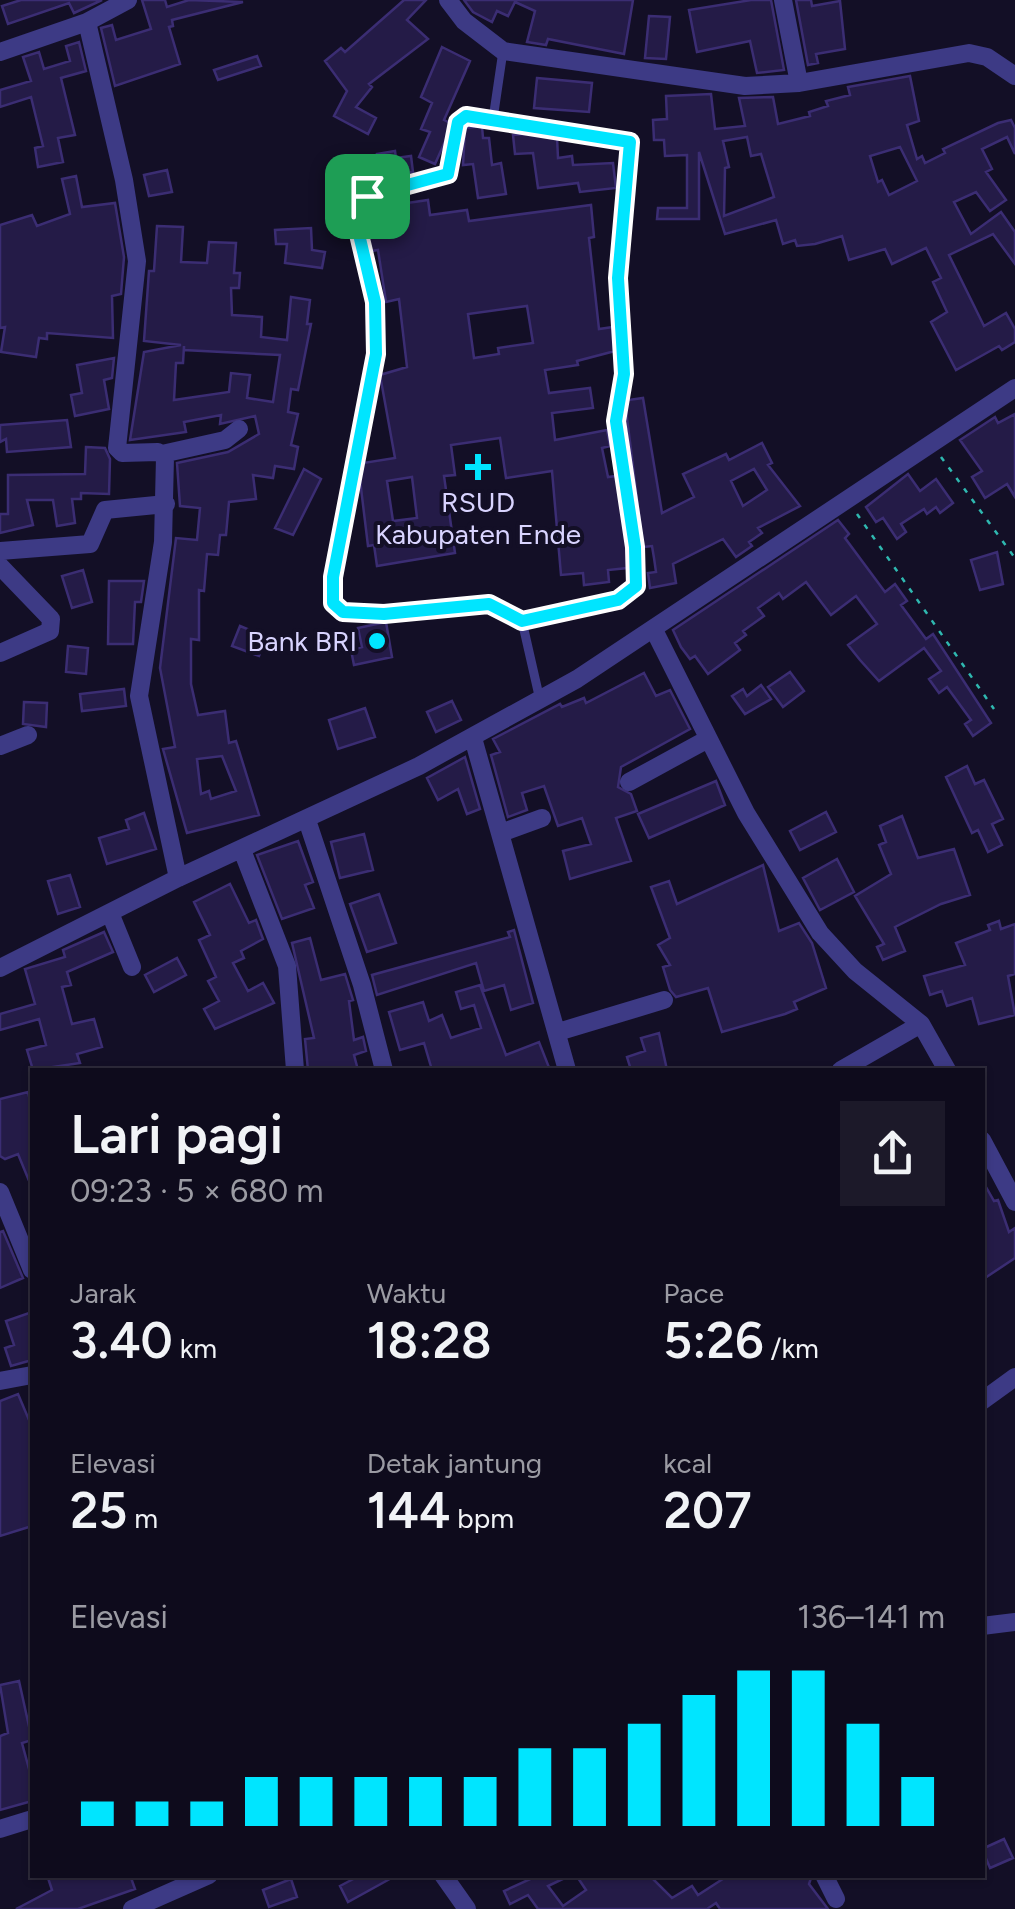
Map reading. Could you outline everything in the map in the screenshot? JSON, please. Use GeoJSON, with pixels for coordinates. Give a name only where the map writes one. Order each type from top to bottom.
{"type":"FeatureCollection","features":[{"type":"Feature","properties":{"kind":"street"},"geometry":{"type":"LineString","coordinates":[[0,52],[87,22],[128,0]]}},
{"type":"Feature","properties":{"kind":"street"},"geometry":{"type":"LineString","coordinates":[[448,0],[464,21],[504,50],[745,86],[799,83],[969,54],[1001,64],[1015,76]]}},
{"type":"Feature","properties":{"kind":"street"},"geometry":{"type":"LineString","coordinates":[[783,0],[799,83]]}},
{"type":"Feature","properties":{"kind":"street"},"geometry":{"type":"LineString","coordinates":[[87,22],[124,180],[137,261],[117,448],[122,453],[162,454],[225,440],[238,429]]}},
{"type":"Feature","properties":{"kind":"street"},"geometry":{"type":"LineString","coordinates":[[0,968],[178,878],[308,820],[474,738],[654,632],[1015,388]]}},
{"type":"Feature","properties":{"kind":"street"},"geometry":{"type":"LineString","coordinates":[[162,454],[166,504],[139,696],[178,878]]}},
{"type":"Feature","properties":{"kind":"street"},"geometry":{"type":"LineString","coordinates":[[0,552],[90,544],[102,512],[166,504]]}},
{"type":"Feature","properties":{"kind":"street"},"geometry":{"type":"LineString","coordinates":[[0,653],[50,632],[50,619],[38,604],[4,576]]}},
{"type":"Feature","properties":{"kind":"street"},"geometry":{"type":"LineString","coordinates":[[654,632],[746,812],[820,934],[855,971],[920,1024],[946,1068]]}},
{"type":"Feature","properties":{"kind":"street"},"geometry":{"type":"LineString","coordinates":[[0,746],[28,736]]}},
{"type":"Feature","properties":{"kind":"street"},"geometry":{"type":"LineString","coordinates":[[474,738],[567,1068]]}},
{"type":"Feature","properties":{"kind":"street"},"geometry":{"type":"LineString","coordinates":[[630,782],[708,739]]}},
{"type":"Feature","properties":{"kind":"street"},"geometry":{"type":"LineString","coordinates":[[501,833],[542,818]]}},
{"type":"Feature","properties":{"kind":"street"},"geometry":{"type":"LineString","coordinates":[[308,820],[362,985],[383,1068]]}},
{"type":"Feature","properties":{"kind":"street"},"geometry":{"type":"LineString","coordinates":[[242,850],[288,966],[296,1068]]}},
{"type":"Feature","properties":{"kind":"street"},"geometry":{"type":"LineString","coordinates":[[110,913],[132,967]]}},
{"type":"Feature","properties":{"kind":"street"},"geometry":{"type":"LineString","coordinates":[[558,1032],[664,1000]]}},
{"type":"Feature","properties":{"kind":"street"},"geometry":{"type":"LineString","coordinates":[[845,1068],[920,1024]]}},
{"type":"Feature","properties":{"kind":"street"},"geometry":{"type":"LineString","coordinates":[[985,1146],[1015,1202]]}},
{"type":"Feature","properties":{"kind":"street"},"geometry":{"type":"LineString","coordinates":[[0,1192],[30,1265]]}},
{"type":"Feature","properties":{"kind":"street"},"geometry":{"type":"LineString","coordinates":[[0,1380],[30,1375]]}},
{"type":"Feature","properties":{"kind":"street"},"geometry":{"type":"LineString","coordinates":[[985,1399],[1015,1377]]}},
{"type":"Feature","properties":{"kind":"street"},"geometry":{"type":"LineString","coordinates":[[985,1626],[1015,1622]]}},
{"type":"Feature","properties":{"kind":"street"},"geometry":{"type":"LineString","coordinates":[[0,1828],[30,1819]]}},
{"type":"Feature","properties":{"kind":"street"},"geometry":{"type":"LineString","coordinates":[[132,1909],[202,1878]]}},
{"type":"Feature","properties":{"kind":"street"},"geometry":{"type":"LineString","coordinates":[[445,1878],[467,1909]]}},
{"type":"Feature","properties":{"kind":"street"},"geometry":{"type":"LineString","coordinates":[[826,1878],[836,1898]]}},
{"type":"Feature","properties":{"kind":"lane"},"geometry":{"type":"LineString","coordinates":[[493,119],[504,50]]}},
{"type":"Feature","properties":{"kind":"lane"},"geometry":{"type":"LineString","coordinates":[[470,115],[626,138],[632,146],[619,260],[624,349],[616,421],[635,547],[636,586],[618,600],[522,621],[489,604],[384,614],[343,612],[335,606],[332,589],[376,354],[375,302],[357,226],[358,205],[367,196],[447,176],[459,119],[470,115]]}},
{"type":"Feature","properties":{"kind":"lane"},"geometry":{"type":"LineString","coordinates":[[522,621],[540,700]]}},
{"type":"Feature","properties":{"kind":"path"},"geometry":{"type":"LineString","coordinates":[[931,443],[1015,558]]}},
{"type":"Feature","properties":{"kind":"path"},"geometry":{"type":"LineString","coordinates":[[846,499],[994,709]]}},
{"type":"Feature","properties":{"kind":"building"},"geometry":{"type":"Polygon","coordinates":[[[21,0],[102,0],[74,13],[69,3],[8,24],[2,6],[21,0]]]}},
{"type":"Feature","properties":{"kind":"building"},"geometry":{"type":"Polygon","coordinates":[[[142,0],[165,0],[167,7],[189,0],[243,2],[172,20],[173,26],[169,27],[180,64],[115,86],[101,28],[112,25],[116,40],[151,29],[142,0]]]}},
{"type":"Feature","properties":{"kind":"building"},"geometry":{"type":"Polygon","coordinates":[[[404,0],[426,0],[407,20],[428,39],[369,84],[372,87],[356,107],[376,118],[368,134],[334,116],[347,91],[325,61],[341,48],[345,52],[404,0]]]}},
{"type":"Feature","properties":{"kind":"building"},"geometry":{"type":"Polygon","coordinates":[[[464,0],[633,0],[624,54],[548,39],[546,45],[527,42],[535,11],[515,2],[508,16],[497,11],[492,22],[473,12],[464,0]]]}},
{"type":"Feature","properties":{"kind":"building"},"geometry":{"type":"Polygon","coordinates":[[[771,0],[784,70],[757,73],[750,41],[697,52],[689,10],[771,0]]]}},
{"type":"Feature","properties":{"kind":"building"},"geometry":{"type":"Polygon","coordinates":[[[796,0],[811,0],[812,6],[840,1],[845,49],[816,54],[818,63],[808,65],[796,0]]]}},
{"type":"Feature","properties":{"kind":"building"},"geometry":{"type":"Polygon","coordinates":[[[649,16],[670,17],[666,59],[645,58],[649,16]]]}},
{"type":"Feature","properties":{"kind":"building"},"geometry":{"type":"Polygon","coordinates":[[[79,42],[86,71],[61,78],[75,135],[58,138],[63,162],[38,167],[35,148],[43,146],[31,97],[0,107],[0,90],[31,81],[23,57],[39,52],[44,69],[70,61],[66,46],[79,42]]]}},
{"type":"Feature","properties":{"kind":"building"},"geometry":{"type":"Polygon","coordinates":[[[442,47],[470,61],[444,120],[450,123],[435,164],[419,157],[430,132],[421,129],[432,103],[421,97],[442,47]]]}},
{"type":"Feature","properties":{"kind":"building"},"geometry":{"type":"Polygon","coordinates":[[[257,56],[261,66],[218,80],[214,70],[257,56]]]}},
{"type":"Feature","properties":{"kind":"building"},"geometry":{"type":"Polygon","coordinates":[[[910,76],[919,121],[907,125],[917,159],[922,156],[925,163],[945,153],[943,149],[1011,120],[1015,128],[1015,154],[1007,137],[982,149],[992,169],[986,172],[1006,200],[990,211],[976,192],[954,202],[971,234],[1001,212],[1015,232],[1015,264],[993,234],[949,255],[984,326],[1006,313],[1015,329],[1015,342],[1002,350],[999,346],[956,370],[931,322],[947,312],[933,282],[941,278],[926,248],[892,264],[885,249],[849,260],[842,236],[815,244],[797,246],[795,240],[783,244],[776,220],[725,234],[699,152],[699,219],[657,219],[658,208],[687,208],[687,155],[665,156],[664,140],[654,140],[653,120],[667,119],[666,96],[711,94],[715,129],[745,126],[739,98],[773,97],[778,124],[810,116],[809,112],[828,106],[826,101],[850,95],[848,87],[910,76]],[[747,137],[723,141],[729,167],[725,168],[724,216],[774,197],[761,154],[751,156],[747,137]],[[900,147],[870,156],[878,182],[882,180],[889,195],[917,181],[900,147]]]}},
{"type":"Feature","properties":{"kind":"building"},"geometry":{"type":"Polygon","coordinates":[[[537,78],[592,83],[589,112],[534,108],[537,78]]]}},
{"type":"Feature","properties":{"kind":"building"},"geometry":{"type":"Polygon","coordinates":[[[482,126],[483,138],[489,138],[492,165],[501,163],[506,194],[478,198],[473,164],[463,165],[465,128],[482,126]]]}},
{"type":"Feature","properties":{"kind":"building"},"geometry":{"type":"Polygon","coordinates":[[[513,135],[557,137],[558,158],[572,156],[573,165],[613,163],[616,188],[580,192],[578,183],[538,188],[533,153],[515,154],[513,135]]]}},
{"type":"Feature","properties":{"kind":"building"},"geometry":{"type":"Polygon","coordinates":[[[395,151],[396,158],[411,156],[413,172],[380,175],[377,154],[395,151]]]}},
{"type":"Feature","properties":{"kind":"building"},"geometry":{"type":"Polygon","coordinates":[[[167,170],[172,192],[149,196],[144,175],[167,170]]]}},
{"type":"Feature","properties":{"kind":"building"},"geometry":{"type":"Polygon","coordinates":[[[76,176],[82,207],[115,203],[124,257],[121,294],[112,296],[113,338],[47,333],[47,339],[39,338],[36,357],[1,352],[5,327],[0,328],[0,225],[32,215],[37,226],[70,214],[62,179],[76,176]]]}},
{"type":"Feature","properties":{"kind":"building"},"geometry":{"type":"Polygon","coordinates":[[[428,200],[430,215],[467,210],[469,221],[591,205],[594,237],[589,238],[599,329],[613,327],[615,351],[577,361],[578,365],[545,370],[549,393],[590,388],[593,408],[552,413],[555,440],[607,430],[610,446],[602,448],[608,477],[616,476],[627,548],[627,568],[608,570],[609,582],[584,585],[583,573],[561,575],[552,471],[506,478],[500,438],[451,445],[455,475],[444,476],[455,553],[377,566],[374,545],[368,546],[360,480],[363,463],[395,458],[380,375],[407,367],[399,299],[386,302],[378,250],[371,251],[367,233],[366,209],[428,200]],[[527,306],[468,314],[474,358],[499,354],[498,348],[533,343],[527,306]],[[412,477],[387,481],[393,521],[417,518],[412,477]]]}},
{"type":"Feature","properties":{"kind":"building"},"geometry":{"type":"Polygon","coordinates":[[[157,226],[183,227],[181,262],[207,263],[209,242],[236,243],[234,273],[240,273],[239,288],[231,288],[232,315],[262,317],[261,337],[287,340],[291,297],[310,300],[307,324],[311,324],[298,390],[291,389],[288,412],[298,414],[291,445],[298,447],[294,469],[275,466],[273,478],[253,475],[256,499],[229,502],[226,535],[220,535],[218,555],[207,554],[204,591],[199,590],[199,640],[191,639],[191,684],[198,715],[225,711],[229,743],[236,741],[259,815],[187,833],[163,749],[175,747],[160,668],[176,538],[197,540],[200,508],[180,506],[177,463],[228,452],[259,434],[255,416],[220,424],[221,415],[184,422],[186,432],[130,440],[144,352],[181,345],[144,341],[149,271],[154,271],[157,226]],[[184,346],[183,363],[176,363],[174,400],[229,392],[231,373],[250,375],[247,398],[273,402],[280,355],[184,350],[184,346]],[[222,756],[197,759],[201,794],[209,791],[211,799],[236,791],[222,756]]]}},
{"type":"Feature","properties":{"kind":"building"},"geometry":{"type":"Polygon","coordinates":[[[311,228],[312,250],[325,252],[322,268],[285,263],[287,244],[276,244],[275,230],[311,228]]]}},
{"type":"Feature","properties":{"kind":"building"},"geometry":{"type":"Polygon","coordinates":[[[114,358],[112,378],[104,380],[109,409],[75,416],[71,395],[82,393],[77,365],[114,358]]]}},
{"type":"Feature","properties":{"kind":"building"},"geometry":{"type":"Polygon","coordinates":[[[643,398],[662,513],[694,497],[683,474],[726,454],[729,460],[762,443],[772,463],[768,465],[800,506],[758,528],[762,533],[736,557],[723,539],[673,564],[676,583],[650,588],[648,573],[656,572],[652,546],[643,547],[626,410],[628,400],[643,398]],[[754,469],[731,481],[743,506],[767,490],[754,469]]]}},
{"type":"Feature","properties":{"kind":"building"},"geometry":{"type":"Polygon","coordinates":[[[1015,414],[1015,497],[1007,484],[985,498],[972,477],[982,471],[960,440],[995,417],[998,423],[1015,414]]]}},
{"type":"Feature","properties":{"kind":"building"},"geometry":{"type":"Polygon","coordinates":[[[67,420],[71,447],[7,452],[6,439],[0,442],[0,425],[67,420]]]}},
{"type":"Feature","properties":{"kind":"building"},"geometry":{"type":"Polygon","coordinates":[[[86,447],[105,448],[110,459],[109,494],[81,493],[81,499],[72,499],[75,523],[57,526],[53,500],[27,500],[33,525],[0,533],[0,514],[8,514],[8,475],[85,474],[86,447]]]}},
{"type":"Feature","properties":{"kind":"building"},"geometry":{"type":"Polygon","coordinates":[[[304,469],[321,479],[293,535],[275,528],[304,469]]]}},
{"type":"Feature","properties":{"kind":"building"},"geometry":{"type":"Polygon","coordinates":[[[908,474],[920,491],[936,479],[953,503],[940,513],[936,507],[927,514],[924,509],[901,524],[906,532],[897,539],[883,518],[876,522],[866,507],[908,474]]]}},
{"type":"Feature","properties":{"kind":"building"},"geometry":{"type":"Polygon","coordinates":[[[838,520],[849,534],[845,538],[885,592],[895,584],[907,601],[901,605],[926,639],[933,634],[991,723],[973,736],[965,724],[971,720],[947,687],[939,693],[929,679],[941,671],[924,648],[879,681],[860,660],[848,645],[877,624],[856,596],[831,615],[806,582],[783,599],[779,593],[758,608],[764,616],[743,631],[746,635],[735,643],[740,650],[708,674],[695,656],[690,659],[681,647],[673,630],[838,520]]]}},
{"type":"Feature","properties":{"kind":"building"},"geometry":{"type":"Polygon","coordinates":[[[997,552],[1003,584],[980,590],[971,560],[997,552]]]}},
{"type":"Feature","properties":{"kind":"building"},"geometry":{"type":"Polygon","coordinates":[[[83,570],[92,602],[72,608],[62,576],[83,570]]]}},
{"type":"Feature","properties":{"kind":"building"},"geometry":{"type":"Polygon","coordinates":[[[109,581],[144,581],[141,602],[135,602],[133,644],[108,644],[109,581]]]}},
{"type":"Feature","properties":{"kind":"building","name":"Bank BRI"},"geometry":{"type":"Polygon","coordinates":[[[386,622],[392,657],[354,665],[351,650],[362,647],[358,628],[386,622]]]}},
{"type":"Feature","properties":{"kind":"building"},"geometry":{"type":"Polygon","coordinates":[[[240,626],[267,637],[259,656],[232,646],[240,626]]]}},
{"type":"Feature","properties":{"kind":"building"},"geometry":{"type":"Polygon","coordinates":[[[68,646],[88,648],[86,674],[66,672],[68,646]]]}},
{"type":"Feature","properties":{"kind":"building"},"geometry":{"type":"Polygon","coordinates":[[[790,672],[804,691],[783,707],[768,687],[790,672]]]}},
{"type":"Feature","properties":{"kind":"building"},"geometry":{"type":"Polygon","coordinates":[[[644,673],[656,696],[670,690],[690,729],[621,767],[618,787],[631,794],[637,811],[616,818],[631,861],[570,879],[563,851],[591,844],[582,818],[558,826],[544,786],[522,793],[527,810],[508,817],[491,755],[500,752],[493,739],[560,704],[562,707],[584,698],[586,703],[644,673]]]}},
{"type":"Feature","properties":{"kind":"building"},"geometry":{"type":"Polygon","coordinates":[[[761,685],[771,699],[745,714],[732,696],[743,689],[747,696],[761,685]]]}},
{"type":"Feature","properties":{"kind":"building"},"geometry":{"type":"Polygon","coordinates":[[[124,689],[126,706],[82,711],[80,694],[124,689]]]}},
{"type":"Feature","properties":{"kind":"building"},"geometry":{"type":"Polygon","coordinates":[[[452,701],[461,720],[436,732],[427,712],[452,701]]]}},
{"type":"Feature","properties":{"kind":"building"},"geometry":{"type":"Polygon","coordinates":[[[24,702],[47,703],[46,727],[23,724],[24,702]]]}},
{"type":"Feature","properties":{"kind":"building"},"geometry":{"type":"Polygon","coordinates":[[[365,708],[375,737],[338,749],[329,720],[365,708]]]}},
{"type":"Feature","properties":{"kind":"building"},"geometry":{"type":"Polygon","coordinates":[[[465,757],[480,809],[467,814],[458,789],[438,800],[427,778],[465,757]]]}},
{"type":"Feature","properties":{"kind":"building"},"geometry":{"type":"Polygon","coordinates":[[[967,766],[975,784],[984,780],[1003,819],[992,824],[1002,845],[988,852],[978,830],[972,833],[946,777],[967,766]]]}},
{"type":"Feature","properties":{"kind":"building"},"geometry":{"type":"Polygon","coordinates":[[[716,781],[725,805],[649,838],[638,814],[716,781]]]}},
{"type":"Feature","properties":{"kind":"building"},"geometry":{"type":"Polygon","coordinates":[[[826,812],[836,832],[800,850],[790,831],[826,812]]]}},
{"type":"Feature","properties":{"kind":"building"},"geometry":{"type":"Polygon","coordinates":[[[144,813],[156,849],[107,864],[99,838],[129,829],[126,820],[144,813]]]}},
{"type":"Feature","properties":{"kind":"building"},"geometry":{"type":"Polygon","coordinates":[[[902,816],[918,858],[954,849],[970,895],[941,904],[895,927],[905,951],[883,960],[877,947],[884,944],[855,896],[891,874],[879,845],[886,842],[880,826],[902,816]]]}},
{"type":"Feature","properties":{"kind":"building"},"geometry":{"type":"Polygon","coordinates":[[[364,834],[373,870],[340,878],[331,842],[364,834]]]}},
{"type":"Feature","properties":{"kind":"building"},"geometry":{"type":"Polygon","coordinates":[[[298,841],[313,882],[305,885],[314,908],[282,919],[257,855],[298,841]]]}},
{"type":"Feature","properties":{"kind":"building"},"geometry":{"type":"Polygon","coordinates":[[[837,859],[854,892],[820,910],[803,878],[837,859]]]}},
{"type":"Feature","properties":{"kind":"building"},"geometry":{"type":"Polygon","coordinates":[[[763,865],[779,931],[799,923],[812,943],[826,988],[794,1002],[797,1009],[722,1032],[708,988],[676,997],[670,990],[663,967],[670,965],[658,945],[670,938],[651,887],[669,881],[677,904],[763,865]]]}},
{"type":"Feature","properties":{"kind":"building"},"geometry":{"type":"Polygon","coordinates":[[[70,875],[80,907],[58,914],[48,881],[70,875]]]}},
{"type":"Feature","properties":{"kind":"building"},"geometry":{"type":"Polygon","coordinates":[[[230,884],[249,923],[256,920],[263,939],[241,951],[244,958],[233,963],[248,991],[263,983],[274,1003],[215,1029],[204,1009],[219,1001],[208,981],[216,977],[199,940],[210,935],[194,902],[230,884]]]}},
{"type":"Feature","properties":{"kind":"building"},"geometry":{"type":"Polygon","coordinates":[[[379,894],[396,943],[367,952],[350,904],[379,894]]]}},
{"type":"Feature","properties":{"kind":"building"},"geometry":{"type":"Polygon","coordinates":[[[999,921],[1001,929],[1015,924],[1015,974],[1008,976],[1015,1015],[979,1024],[972,998],[947,1006],[942,991],[930,995],[924,976],[965,965],[956,943],[990,930],[988,925],[999,921]]]}},
{"type":"Feature","properties":{"kind":"building"},"geometry":{"type":"Polygon","coordinates":[[[514,930],[533,1003],[511,1010],[504,985],[484,991],[476,963],[377,995],[372,975],[510,937],[508,932],[514,930]]]}},
{"type":"Feature","properties":{"kind":"building"},"geometry":{"type":"Polygon","coordinates":[[[104,932],[113,952],[67,972],[71,985],[62,987],[72,1024],[94,1019],[102,1047],[77,1054],[80,1063],[32,1068],[27,1050],[46,1045],[39,1019],[0,1030],[0,1014],[35,1004],[25,969],[65,957],[63,950],[104,932]]]}},
{"type":"Feature","properties":{"kind":"building"},"geometry":{"type":"Polygon","coordinates":[[[310,938],[321,980],[345,974],[353,1000],[349,1001],[354,1040],[363,1037],[366,1051],[354,1055],[357,1068],[308,1068],[305,1039],[314,1038],[292,943],[310,938]]]}},
{"type":"Feature","properties":{"kind":"building"},"geometry":{"type":"Polygon","coordinates":[[[177,958],[186,975],[154,992],[145,975],[177,958]]]}},
{"type":"Feature","properties":{"kind":"building"},"geometry":{"type":"Polygon","coordinates":[[[480,985],[506,1055],[539,1042],[549,1068],[431,1068],[424,1043],[400,1050],[389,1012],[423,1002],[429,1021],[442,1015],[451,1038],[481,1028],[474,1005],[461,1009],[456,992],[480,985]]]}},
{"type":"Feature","properties":{"kind":"building"},"geometry":{"type":"Polygon","coordinates":[[[659,1033],[667,1068],[630,1068],[627,1057],[645,1051],[641,1038],[659,1033]]]}},
{"type":"Feature","properties":{"kind":"building"},"geometry":{"type":"Polygon","coordinates":[[[28,1092],[30,1183],[18,1154],[5,1159],[0,1156],[0,1099],[28,1092]]]}},
{"type":"Feature","properties":{"kind":"building"},"geometry":{"type":"Polygon","coordinates":[[[985,1185],[994,1201],[998,1200],[1009,1232],[1015,1228],[1015,1258],[985,1278],[985,1185]]]}},
{"type":"Feature","properties":{"kind":"building"},"geometry":{"type":"Polygon","coordinates":[[[3,1231],[23,1278],[0,1288],[0,1232],[3,1231]]]}},
{"type":"Feature","properties":{"kind":"building"},"geometry":{"type":"Polygon","coordinates":[[[30,1313],[30,1361],[11,1366],[5,1348],[14,1345],[6,1321],[30,1313]]]}},
{"type":"Feature","properties":{"kind":"building"},"geometry":{"type":"Polygon","coordinates":[[[18,1394],[30,1422],[30,1527],[0,1536],[0,1401],[18,1394]]]}},
{"type":"Feature","properties":{"kind":"building"},"geometry":{"type":"Polygon","coordinates":[[[19,1681],[30,1731],[30,1741],[22,1743],[30,1773],[30,1802],[0,1810],[0,1736],[8,1733],[0,1685],[19,1681]]]}},
{"type":"Feature","properties":{"kind":"building"},"geometry":{"type":"Polygon","coordinates":[[[1004,1839],[1013,1858],[990,1868],[985,1848],[1004,1839]]]}},
{"type":"Feature","properties":{"kind":"building"},"geometry":{"type":"Polygon","coordinates":[[[48,1878],[131,1878],[135,1889],[78,1909],[16,1909],[52,1890],[48,1878]]]}},
{"type":"Feature","properties":{"kind":"building"},"geometry":{"type":"Polygon","coordinates":[[[355,1878],[392,1878],[348,1902],[340,1886],[355,1878]]]}},
{"type":"Feature","properties":{"kind":"building"},"geometry":{"type":"Polygon","coordinates":[[[532,1878],[565,1878],[548,1886],[563,1906],[586,1890],[578,1878],[652,1878],[672,1898],[692,1886],[698,1895],[724,1878],[811,1878],[809,1884],[828,1909],[720,1909],[716,1903],[707,1909],[538,1909],[528,1895],[510,1904],[504,1891],[532,1878]]]}},
{"type":"Feature","properties":{"kind":"building"},"geometry":{"type":"Polygon","coordinates":[[[291,1879],[297,1897],[269,1907],[263,1890],[291,1879]]]}},
{"type":"Feature","properties":{"kind":"place","name":"RSUD Kabupaten Ende"},"geometry":{"type":"Point","coordinates":[478,467]}},
{"type":"Feature","properties":{"kind":"place","name":"Bank BRI"},"geometry":{"type":"Point","coordinates":[377,641]}},
{"type":"Feature","properties":{"kind":"route"},"geometry":{"type":"LineString","coordinates":[[466,116],[626,138],[630,142],[618,278],[624,374],[616,421],[635,547],[636,586],[629,595],[522,621],[489,604],[384,614],[343,612],[333,603],[333,577],[376,354],[375,302],[356,216],[358,205],[367,196],[448,174],[458,122],[466,116]]}}]}
